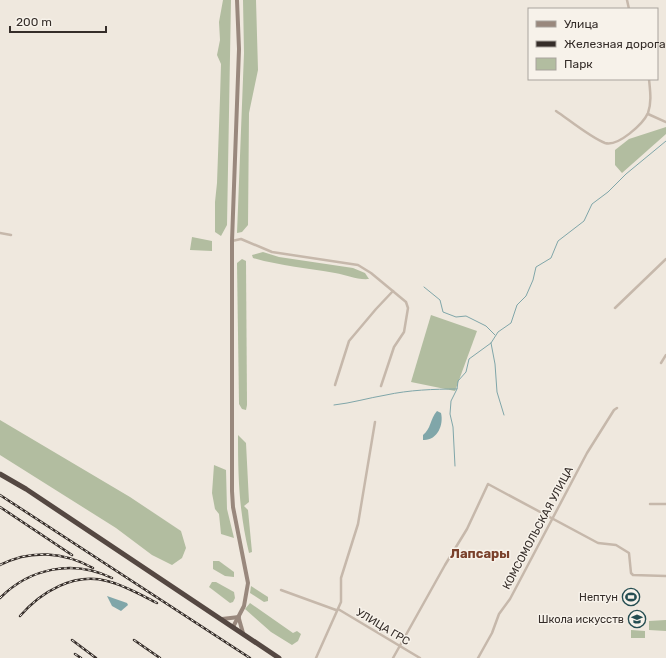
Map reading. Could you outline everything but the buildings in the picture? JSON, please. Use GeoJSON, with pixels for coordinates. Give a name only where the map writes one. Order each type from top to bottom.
{"type":"FeatureCollection","features":[{"type":"Feature","properties":{"kind":"highway"},"geometry":{"type":"LineString","coordinates":[[0,474],[26,489],[279,658]]}},
{"type":"Feature","properties":{"kind":"street"},"geometry":{"type":"LineString","coordinates":[[233,627],[247,597],[248,583],[233,507],[232,491],[232,241],[238,49],[237,0]]}},
{"type":"Feature","properties":{"kind":"street"},"geometry":{"type":"LineString","coordinates":[[556,111],[601,141],[609,144],[618,142],[628,135],[648,114],[650,98],[649,80]]}},
{"type":"Feature","properties":{"kind":"street"},"geometry":{"type":"LineString","coordinates":[[648,114],[666,122]]}},
{"type":"Feature","properties":{"kind":"street"},"geometry":{"type":"LineString","coordinates":[[0,233],[11,235]]}},
{"type":"Feature","properties":{"kind":"street"},"geometry":{"type":"LineString","coordinates":[[232,241],[241,239],[272,252],[358,266],[372,274],[406,302],[408,308],[404,332],[394,347],[381,386]]}},
{"type":"Feature","properties":{"kind":"street"},"geometry":{"type":"LineString","coordinates":[[616,308],[666,259]]}},
{"type":"Feature","properties":{"kind":"street"},"geometry":{"type":"LineString","coordinates":[[335,385],[349,342],[376,308],[393,292]]}},
{"type":"Feature","properties":{"kind":"street"},"geometry":{"type":"LineString","coordinates":[[661,363],[666,356]]}},
{"type":"Feature","properties":{"kind":"street","name":"КОМСОМОЛЬСКАЯ УЛИЦА"},"geometry":{"type":"LineString","coordinates":[[478,658],[489,639],[499,614],[510,599],[587,453],[614,410],[617,408]]}},
{"type":"Feature","properties":{"kind":"street"},"geometry":{"type":"LineString","coordinates":[[316,658],[342,595],[342,573],[358,524],[375,422]]}},
{"type":"Feature","properties":{"kind":"street"},"geometry":{"type":"LineString","coordinates":[[393,658],[467,529],[488,484],[598,543],[616,545],[630,553],[631,573],[633,575],[666,576]]}},
{"type":"Feature","properties":{"kind":"street"},"geometry":{"type":"LineString","coordinates":[[650,504],[666,504]]}},
{"type":"Feature","properties":{"kind":"street","name":"УЛИЦА ГРС"},"geometry":{"type":"LineString","coordinates":[[281,590],[337,610],[420,658]]}},
{"type":"Feature","properties":{"kind":"street"},"geometry":{"type":"LineString","coordinates":[[222,619],[231,619],[239,616]]}},
{"type":"Feature","properties":{"kind":"street"},"geometry":{"type":"LineString","coordinates":[[239,616],[239,624],[243,634]]}},
{"type":"Feature","properties":{"kind":"green space"},"geometry":{"type":"Polygon","coordinates":[[[223,0],[231,0],[227,225],[221,236],[215,232],[215,202],[221,64],[217,55],[220,40],[219,22],[223,0]]]}},
{"type":"Feature","properties":{"kind":"green space"},"geometry":{"type":"Polygon","coordinates":[[[243,0],[256,0],[258,70],[249,113],[248,225],[242,232],[237,233],[244,53],[243,0]]]}},
{"type":"Feature","properties":{"kind":"green space"},"geometry":{"type":"Polygon","coordinates":[[[666,127],[666,134],[622,173],[615,165],[615,150],[629,139],[666,127]]]}},
{"type":"Feature","properties":{"kind":"green space"},"geometry":{"type":"Polygon","coordinates":[[[192,237],[212,241],[212,251],[190,250],[192,237]]]}},
{"type":"Feature","properties":{"kind":"green space"},"geometry":{"type":"Polygon","coordinates":[[[263,252],[279,257],[353,268],[365,273],[369,279],[273,263],[253,258],[252,255],[263,252]]]}},
{"type":"Feature","properties":{"kind":"green space"},"geometry":{"type":"Polygon","coordinates":[[[242,259],[246,261],[246,410],[242,409],[239,404],[237,263],[242,259]]]}},
{"type":"Feature","properties":{"kind":"green space"},"geometry":{"type":"Polygon","coordinates":[[[431,315],[477,331],[455,391],[411,382],[431,315]]]}},
{"type":"Feature","properties":{"kind":"green space"},"geometry":{"type":"Polygon","coordinates":[[[0,420],[130,497],[181,531],[186,548],[182,558],[172,565],[152,555],[116,528],[0,455],[0,420]]]}},
{"type":"Feature","properties":{"kind":"green space"},"geometry":{"type":"Polygon","coordinates":[[[238,435],[246,443],[249,502],[244,506],[248,510],[252,552],[249,553],[243,523],[240,494],[238,435]]]}},
{"type":"Feature","properties":{"kind":"green space"},"geometry":{"type":"Polygon","coordinates":[[[214,465],[226,470],[227,509],[234,538],[221,534],[219,514],[215,509],[212,493],[214,465]]]}},
{"type":"Feature","properties":{"kind":"green space"},"geometry":{"type":"Polygon","coordinates":[[[213,561],[219,561],[234,572],[234,577],[225,576],[213,569],[213,561]]]}},
{"type":"Feature","properties":{"kind":"green space"},"geometry":{"type":"Polygon","coordinates":[[[212,582],[216,582],[234,592],[235,598],[233,602],[230,603],[209,587],[212,582]]]}},
{"type":"Feature","properties":{"kind":"green space"},"geometry":{"type":"Polygon","coordinates":[[[251,586],[268,597],[268,601],[264,602],[250,593],[251,586]]]}},
{"type":"Feature","properties":{"kind":"green space"},"geometry":{"type":"Polygon","coordinates":[[[250,603],[293,633],[297,631],[301,634],[298,641],[292,645],[271,632],[245,609],[250,603]]]}},
{"type":"Feature","properties":{"kind":"green space"},"geometry":{"type":"Polygon","coordinates":[[[666,620],[666,631],[649,630],[649,621],[666,620]]]}},
{"type":"Feature","properties":{"kind":"green space"},"geometry":{"type":"Polygon","coordinates":[[[631,630],[645,631],[645,638],[631,638],[631,630]]]}},
{"type":"Feature","properties":{"kind":"water"},"geometry":{"type":"Polygon","coordinates":[[[437,411],[441,413],[442,418],[440,427],[436,435],[428,440],[423,440],[423,435],[428,430],[437,411]]]}},
{"type":"Feature","properties":{"kind":"water"},"geometry":{"type":"Polygon","coordinates":[[[107,596],[127,603],[128,605],[121,611],[112,606],[107,596]]]}},
{"type":"Feature","properties":{"kind":"waterway"},"geometry":{"type":"LineString","coordinates":[[334,405],[404,392],[457,389],[458,381],[466,372],[469,359],[491,343],[498,332],[511,323],[517,305],[526,296],[533,280],[536,267],[551,258],[558,241],[584,221],[592,204],[608,192],[626,174],[666,141]]}},
{"type":"Feature","properties":{"kind":"waterway"},"geometry":{"type":"LineString","coordinates":[[424,287],[440,300],[443,312],[456,317],[466,316],[486,326],[495,335]]}},
{"type":"Feature","properties":{"kind":"waterway"},"geometry":{"type":"LineString","coordinates":[[491,343],[495,364],[497,392],[504,415]]}},
{"type":"Feature","properties":{"kind":"waterway"},"geometry":{"type":"LineString","coordinates":[[455,466],[453,427],[450,414],[451,401],[457,389]]}},
{"type":"Feature","properties":{"kind":"railway"},"geometry":{"type":"LineString","coordinates":[[0,495],[250,658]]}},
{"type":"Feature","properties":{"kind":"railway"},"geometry":{"type":"LineString","coordinates":[[0,507],[72,555]]}},
{"type":"Feature","properties":{"kind":"railway"},"geometry":{"type":"LineString","coordinates":[[0,565],[24,556],[47,554],[71,559],[93,568]]}},
{"type":"Feature","properties":{"kind":"railway"},"geometry":{"type":"LineString","coordinates":[[0,598],[12,588],[38,573],[53,570],[67,568],[82,569],[97,572],[112,578]]}},
{"type":"Feature","properties":{"kind":"railway"},"geometry":{"type":"LineString","coordinates":[[20,616],[28,607],[48,592],[59,586],[82,579],[95,579],[120,585],[157,603]]}},
{"type":"Feature","properties":{"kind":"railway"},"geometry":{"type":"LineString","coordinates":[[72,640],[96,658]]}},
{"type":"Feature","properties":{"kind":"railway"},"geometry":{"type":"LineString","coordinates":[[134,640],[160,658]]}},
{"type":"Feature","properties":{"kind":"railway"},"geometry":{"type":"LineString","coordinates":[[75,654],[81,658]]}},
{"type":"Feature","properties":{"kind":"place","name":"Нептун"},"geometry":{"type":"Point","coordinates":[631,597]}},
{"type":"Feature","properties":{"kind":"place","name":"Школа искусств"},"geometry":{"type":"Point","coordinates":[637,619]}},
{"type":"Feature","properties":{"kind":"district","name":"Лапсары"},"geometry":{"type":"Point","coordinates":[480,553]}}]}
